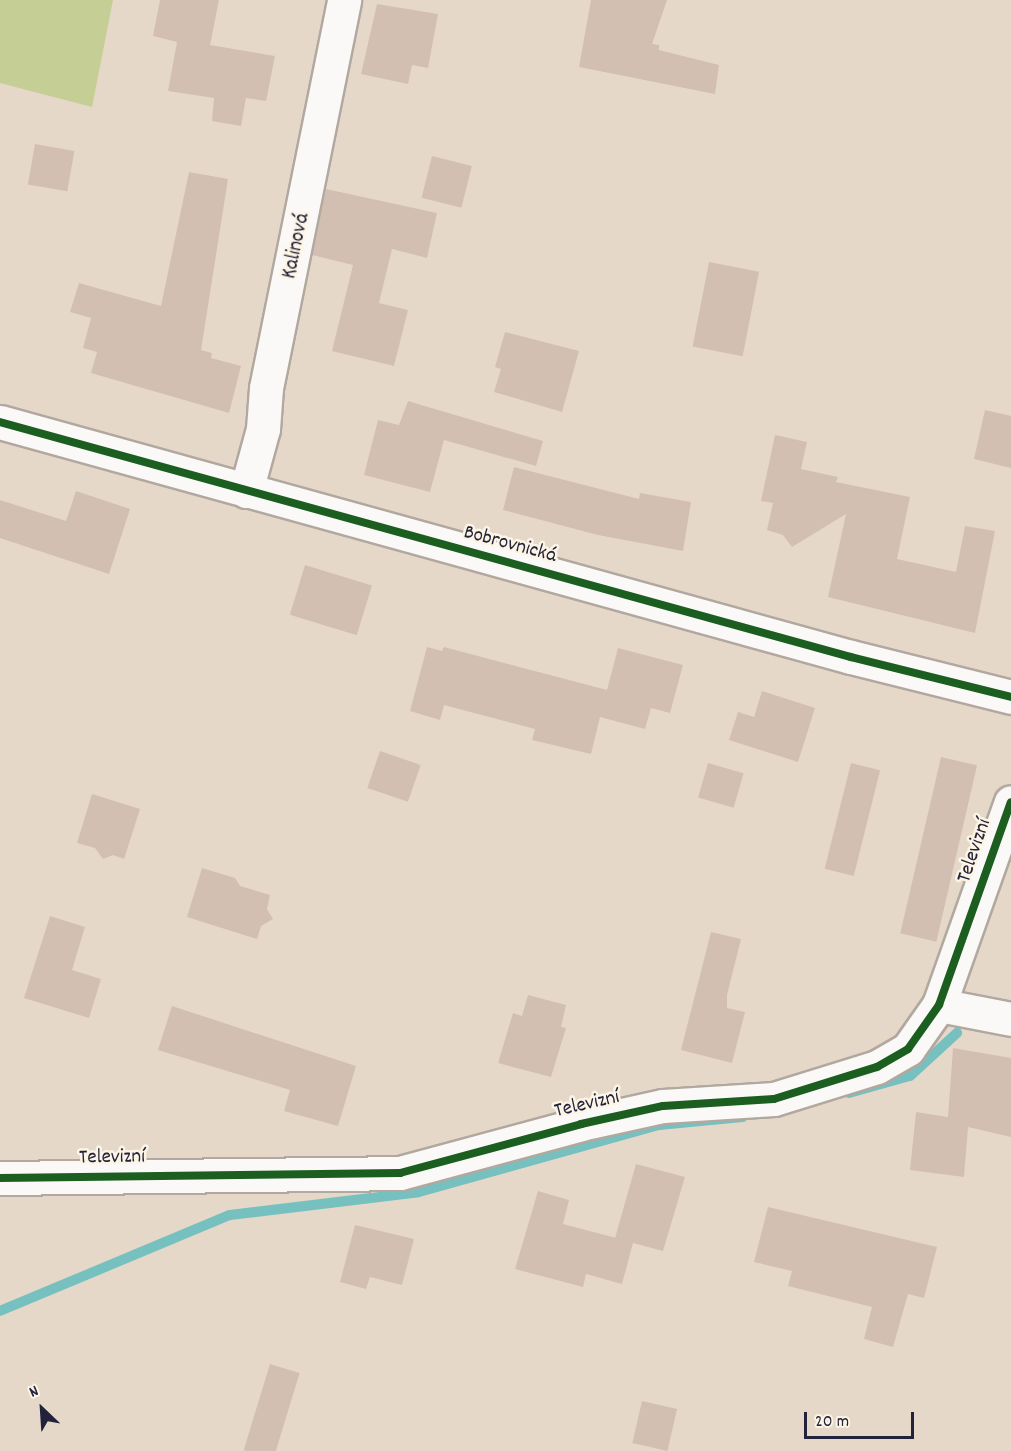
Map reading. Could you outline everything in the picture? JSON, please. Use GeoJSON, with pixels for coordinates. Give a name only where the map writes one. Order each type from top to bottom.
{"type":"FeatureCollection","features":[{"type":"Feature","properties":{"kind":"street","name":"Kalinová"},"geometry":{"type":"LineString","coordinates":[[246,491],[263,429],[266,388],[344,0]]}},
{"type":"Feature","properties":{"kind":"street","name":"Bobrovnická"},"geometry":{"type":"LineString","coordinates":[[0,422],[246,491],[1011,697]]}},
{"type":"Feature","properties":{"kind":"street","name":"Televizní"},"geometry":{"type":"LineString","coordinates":[[0,1178],[400,1173],[581,1124],[663,1106],[774,1100],[877,1067],[908,1049],[939,1005],[1011,802]]}},
{"type":"Feature","properties":{"kind":"street"},"geometry":{"type":"LineString","coordinates":[[939,1005],[1011,1019]]}},
{"type":"Feature","properties":{"kind":"green space"},"geometry":{"type":"Polygon","coordinates":[[[0,0],[113,0],[92,107],[0,83],[0,0]]]}},
{"type":"Feature","properties":{"kind":"building"},"geometry":{"type":"Polygon","coordinates":[[[160,0],[219,0],[210,45],[275,56],[266,101],[246,98],[241,126],[212,121],[214,98],[168,91],[177,42],[153,36],[160,0]]]}},
{"type":"Feature","properties":{"kind":"building"},"geometry":{"type":"Polygon","coordinates":[[[591,0],[667,0],[652,44],[659,45],[659,50],[719,65],[715,94],[579,67],[591,0]]]}},
{"type":"Feature","properties":{"kind":"building"},"geometry":{"type":"Polygon","coordinates":[[[377,4],[438,14],[428,68],[412,65],[408,84],[361,74],[377,4]]]}},
{"type":"Feature","properties":{"kind":"building"},"geometry":{"type":"Polygon","coordinates":[[[35,144],[74,151],[67,191],[28,184],[35,144]]]}},
{"type":"Feature","properties":{"kind":"building"},"geometry":{"type":"Polygon","coordinates":[[[432,156],[472,166],[461,208],[422,198],[432,156]]]}},
{"type":"Feature","properties":{"kind":"building"},"geometry":{"type":"Polygon","coordinates":[[[189,172],[228,179],[201,350],[212,353],[211,358],[241,366],[229,413],[91,373],[97,352],[83,348],[91,318],[70,312],[79,283],[161,306],[189,172]]]}},
{"type":"Feature","properties":{"kind":"building"},"geometry":{"type":"Polygon","coordinates":[[[326,189],[437,213],[427,258],[392,249],[379,303],[408,310],[394,366],[332,351],[353,265],[312,255],[326,189]]]}},
{"type":"Feature","properties":{"kind":"building"},"geometry":{"type":"Polygon","coordinates":[[[709,262],[759,272],[743,356],[693,346],[709,262]]]}},
{"type":"Feature","properties":{"kind":"building"},"geometry":{"type":"Polygon","coordinates":[[[505,332],[579,351],[562,412],[494,392],[501,369],[495,367],[505,332]]]}},
{"type":"Feature","properties":{"kind":"building"},"geometry":{"type":"Polygon","coordinates":[[[408,401],[543,441],[536,466],[444,440],[430,492],[364,475],[378,420],[399,425],[408,401]]]}},
{"type":"Feature","properties":{"kind":"building"},"geometry":{"type":"Polygon","coordinates":[[[985,410],[1011,416],[1011,468],[974,459],[985,410]]]}},
{"type":"Feature","properties":{"kind":"building"},"geometry":{"type":"Polygon","coordinates":[[[775,435],[807,442],[801,469],[838,477],[836,482],[910,497],[897,559],[956,572],[965,526],[995,531],[975,633],[828,597],[846,514],[792,547],[783,535],[767,530],[773,503],[761,501],[775,435]]]}},
{"type":"Feature","properties":{"kind":"building"},"geometry":{"type":"Polygon","coordinates":[[[514,467],[639,499],[640,493],[691,502],[683,551],[598,535],[503,510],[514,467]]]}},
{"type":"Feature","properties":{"kind":"building"},"geometry":{"type":"Polygon","coordinates":[[[76,491],[130,509],[109,574],[0,538],[0,500],[66,521],[76,491]]]}},
{"type":"Feature","properties":{"kind":"building"},"geometry":{"type":"Polygon","coordinates":[[[305,565],[372,585],[357,635],[290,615],[305,565]]]}},
{"type":"Feature","properties":{"kind":"building"},"geometry":{"type":"Polygon","coordinates":[[[427,647],[442,651],[444,647],[607,690],[618,648],[683,665],[670,713],[651,708],[645,729],[600,717],[591,754],[532,740],[535,729],[444,705],[440,720],[410,711],[427,647]]]}},
{"type":"Feature","properties":{"kind":"building"},"geometry":{"type":"Polygon","coordinates":[[[762,691],[815,708],[798,762],[729,740],[738,712],[754,717],[762,691]]]}},
{"type":"Feature","properties":{"kind":"building"},"geometry":{"type":"Polygon","coordinates":[[[380,751],[421,765],[408,802],[367,788],[380,751]]]}},
{"type":"Feature","properties":{"kind":"building"},"geometry":{"type":"Polygon","coordinates":[[[941,757],[977,765],[936,942],[900,933],[941,757]]]}},
{"type":"Feature","properties":{"kind":"building"},"geometry":{"type":"Polygon","coordinates":[[[708,763],[744,773],[734,808],[698,798],[708,763]]]}},
{"type":"Feature","properties":{"kind":"building"},"geometry":{"type":"Polygon","coordinates":[[[851,763],[880,770],[854,876],[825,869],[851,763]]]}},
{"type":"Feature","properties":{"kind":"building"},"geometry":{"type":"Polygon","coordinates":[[[92,794],[140,809],[124,859],[113,855],[103,859],[95,848],[77,843],[92,794]]]}},
{"type":"Feature","properties":{"kind":"building"},"geometry":{"type":"Polygon","coordinates":[[[202,868],[235,878],[240,886],[270,895],[267,909],[273,919],[261,926],[257,939],[187,917],[202,868]]]}},
{"type":"Feature","properties":{"kind":"building"},"geometry":{"type":"Polygon","coordinates":[[[50,916],[85,927],[72,970],[101,979],[89,1018],[24,998],[50,916]]]}},
{"type":"Feature","properties":{"kind":"building"},"geometry":{"type":"Polygon","coordinates":[[[711,932],[741,939],[727,995],[727,1008],[745,1012],[732,1063],[681,1050],[711,932]]]}},
{"type":"Feature","properties":{"kind":"building"},"geometry":{"type":"Polygon","coordinates":[[[528,995],[566,1005],[561,1027],[566,1028],[551,1077],[498,1063],[513,1013],[522,1016],[528,995]]]}},
{"type":"Feature","properties":{"kind":"building"},"geometry":{"type":"Polygon","coordinates":[[[172,1006],[356,1066],[338,1126],[284,1111],[290,1090],[158,1050],[172,1006]]]}},
{"type":"Feature","properties":{"kind":"building"},"geometry":{"type":"Polygon","coordinates":[[[953,1048],[1011,1058],[1011,1137],[968,1127],[964,1177],[910,1170],[916,1112],[948,1117],[953,1048]]]}},
{"type":"Feature","properties":{"kind":"building"},"geometry":{"type":"Polygon","coordinates":[[[636,1164],[685,1177],[663,1251],[633,1243],[622,1284],[586,1274],[583,1287],[515,1269],[538,1191],[569,1200],[563,1224],[615,1238],[636,1164]]]}},
{"type":"Feature","properties":{"kind":"building"},"geometry":{"type":"Polygon","coordinates":[[[768,1207],[937,1247],[924,1298],[908,1294],[893,1347],[864,1339],[872,1307],[788,1286],[792,1271],[754,1262],[768,1207]]]}},
{"type":"Feature","properties":{"kind":"building"},"geometry":{"type":"Polygon","coordinates":[[[355,1225],[414,1239],[402,1285],[370,1277],[366,1289],[340,1282],[355,1225]]]}},
{"type":"Feature","properties":{"kind":"building"},"geometry":{"type":"Polygon","coordinates":[[[270,1364],[300,1373],[276,1451],[244,1450],[270,1364]]]}},
{"type":"Feature","properties":{"kind":"building"},"geometry":{"type":"Polygon","coordinates":[[[642,1401],[677,1409],[667,1451],[632,1443],[642,1401]]]}},
{"type":"Feature","properties":{"kind":"waterway"},"geometry":{"type":"LineString","coordinates":[[849,1093],[910,1076],[957,1033]]}},
{"type":"Feature","properties":{"kind":"waterway"},"geometry":{"type":"LineString","coordinates":[[0,1311],[230,1215],[419,1192],[659,1125],[743,1117]]}},
{"type":"Feature","properties":{"kind":"cycle path"},"geometry":{"type":"LineString","coordinates":[[0,422],[851,657],[1011,697]]}},
{"type":"Feature","properties":{"kind":"cycle path"},"geometry":{"type":"LineString","coordinates":[[0,1178],[400,1173],[581,1124],[663,1106],[774,1099],[877,1067],[908,1049],[939,1005],[1011,802]]}}]}
